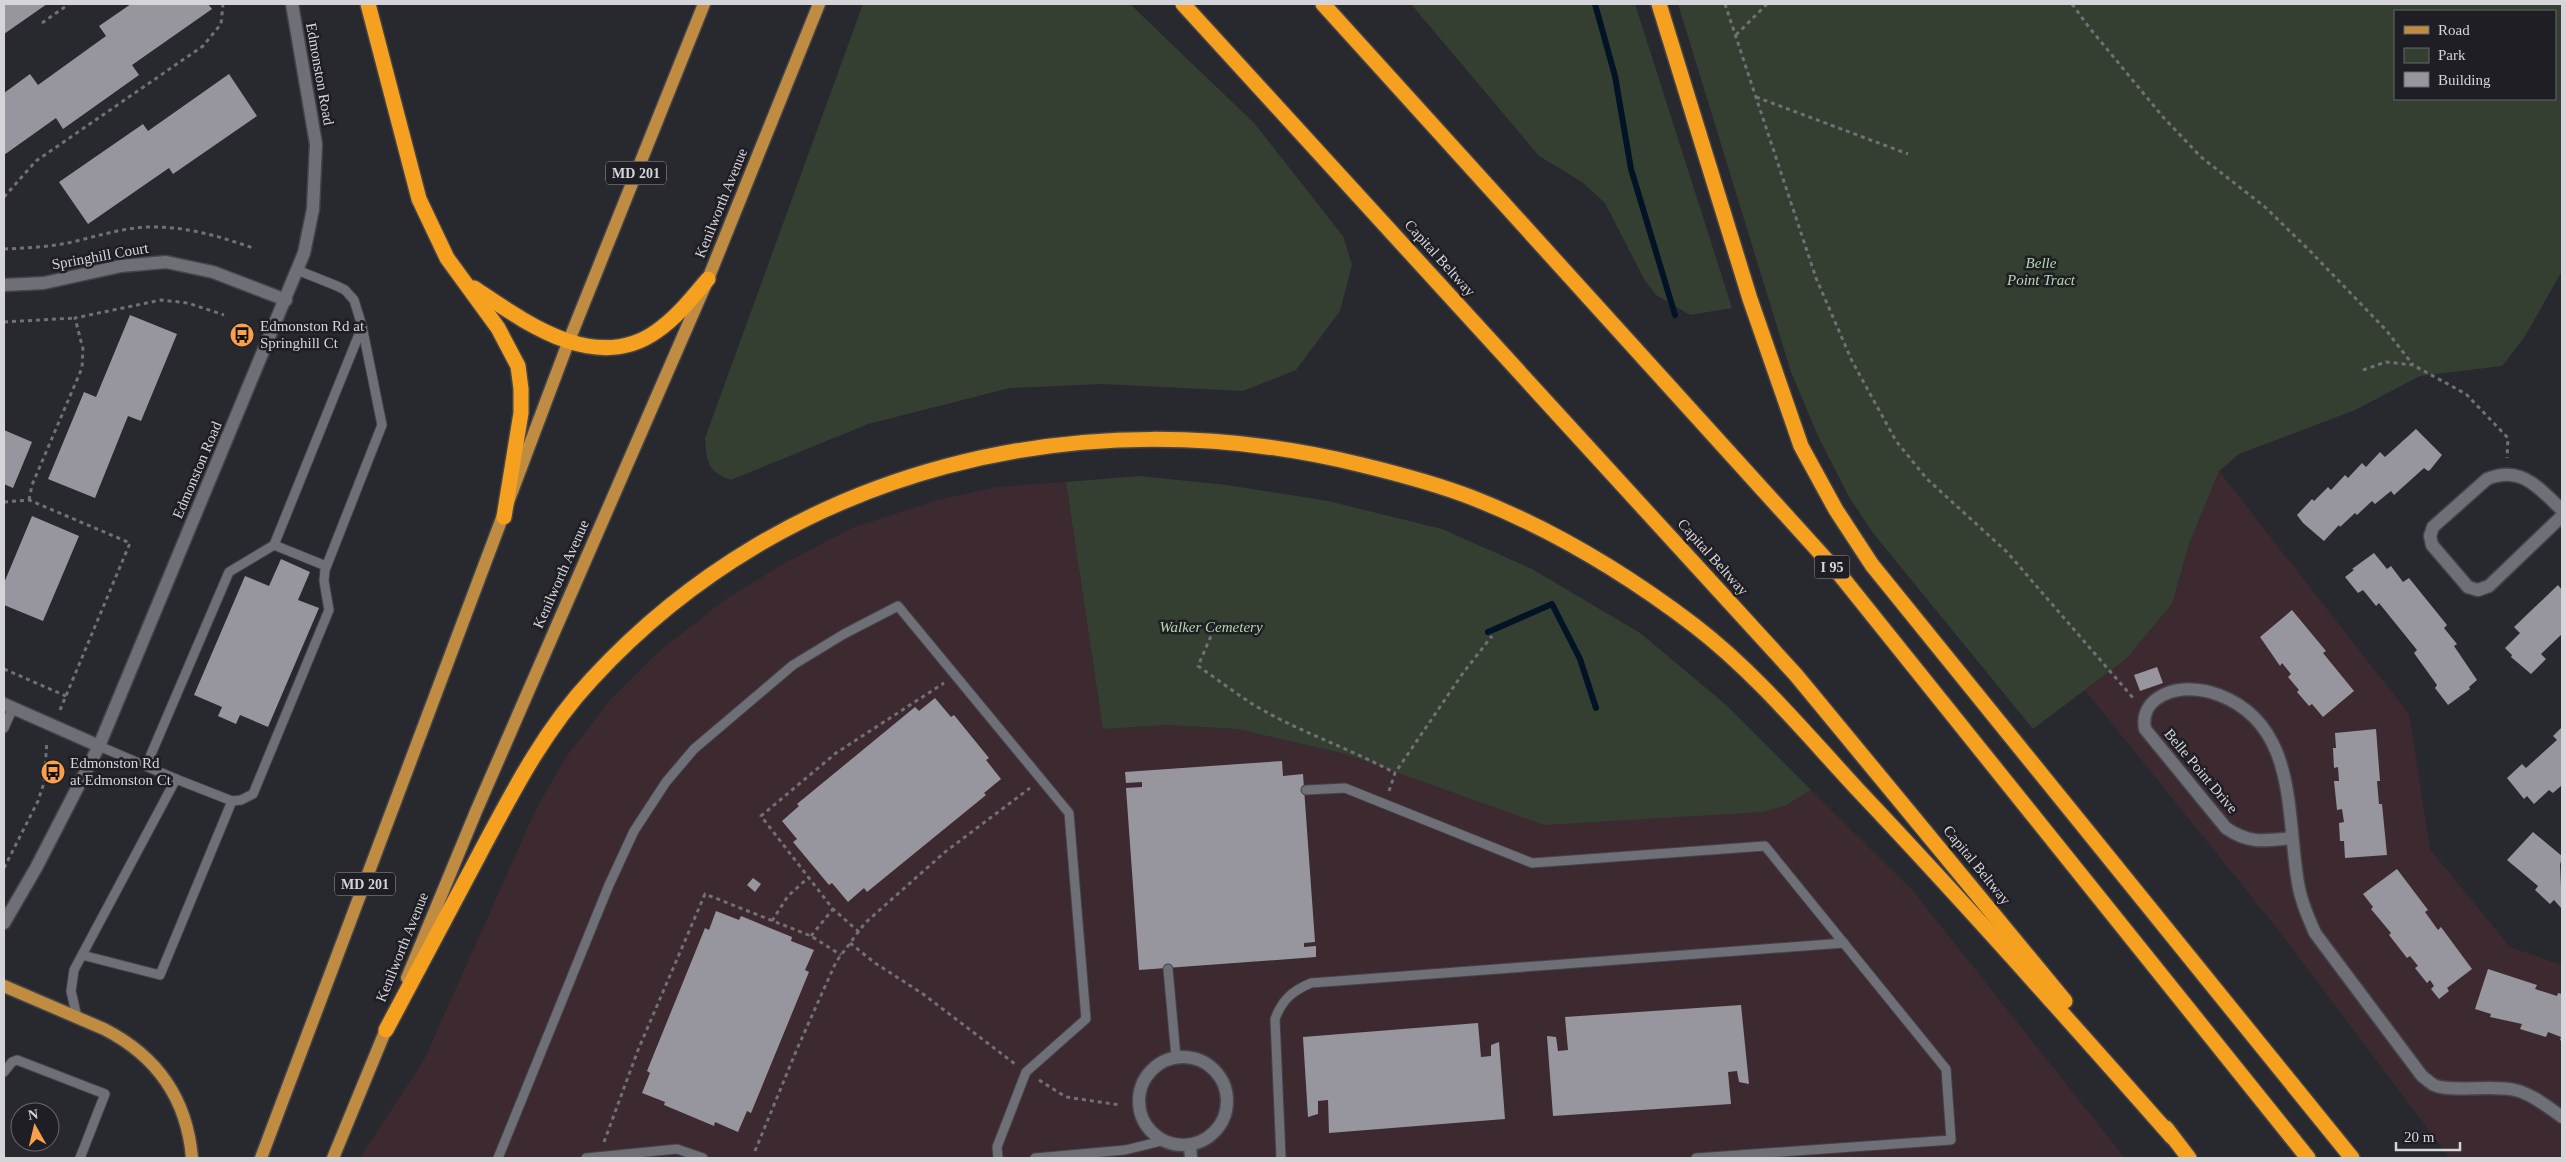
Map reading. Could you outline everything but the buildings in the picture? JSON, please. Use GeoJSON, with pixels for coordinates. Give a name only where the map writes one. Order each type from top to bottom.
{"type":"FeatureCollection","features":[{"type":"Feature","properties":{"kind":"highway"},"geometry":{"type":"LineString","coordinates":[[368,4],[419,199],[447,258],[508,344],[518,366],[521,389],[520,413],[504,517]]}},
{"type":"Feature","properties":{"kind":"highway","name":"Capital Beltway"},"geometry":{"type":"LineString","coordinates":[[1183,4],[1796,674],[2027,953],[2189,1158]]}},
{"type":"Feature","properties":{"kind":"highway","name":"I 95"},"geometry":{"type":"LineString","coordinates":[[1323,4],[1841,576],[2308,1158]]}},
{"type":"Feature","properties":{"kind":"highway"},"geometry":{"type":"LineString","coordinates":[[1659,4],[1776,379],[1801,446],[1836,510],[1872,565],[2352,1158]]}},
{"type":"Feature","properties":{"kind":"highway"},"geometry":{"type":"LineString","coordinates":[[464,281],[512,314],[568,342],[600,348],[628,344],[649,335],[684,309],[708,279]]}},
{"type":"Feature","properties":{"kind":"highway"},"geometry":{"type":"LineString","coordinates":[[386,1030],[522,774],[550,732],[588,682],[632,638],[678,597],[730,560],[787,527],[843,500],[902,478],[960,461],[1034,448],[1106,440],[1172,438],[1244,444],[1323,455],[1410,477],[1473,498],[1555,536],[1618,573],[1697,628],[1749,674],[1887,821],[2017,961],[2172,1137]]}},
{"type":"Feature","properties":{"kind":"main road","name":"MD 201"},"geometry":{"type":"LineString","coordinates":[[260,1158],[504,517],[568,342],[704,4]]}},
{"type":"Feature","properties":{"kind":"main road","name":"Kenilworth Avenue"},"geometry":{"type":"LineString","coordinates":[[333,1158],[477,809],[708,279],[819,4]]}},
{"type":"Feature","properties":{"kind":"main road"},"geometry":{"type":"LineString","coordinates":[[4,986],[120,1037],[136,1048],[166,1079],[175,1093],[184,1116],[192,1158]]}},
{"type":"Feature","properties":{"kind":"street","name":"Edmonston Road"},"geometry":{"type":"LineString","coordinates":[[4,923],[36,868],[99,746],[304,253],[313,209],[316,144],[292,4]]}},
{"type":"Feature","properties":{"kind":"street","name":"Springhill Court"},"geometry":{"type":"LineString","coordinates":[[4,285],[44,283],[121,266],[166,262],[213,272],[286,300]]}},
{"type":"Feature","properties":{"kind":"street"},"geometry":{"type":"LineString","coordinates":[[2562,510],[2526,479],[2506,473],[2486,479],[2432,527],[2430,536],[2432,546],[2468,587],[2478,590],[2489,586],[2562,516]]}},
{"type":"Feature","properties":{"kind":"street"},"geometry":{"type":"LineString","coordinates":[[2146,713],[2154,700],[2165,694],[2193,689],[2209,691],[2246,709],[2260,721],[2271,736],[2279,754],[2298,884],[2305,910],[2316,933],[2422,1076],[2434,1085],[2444,1088],[2483,1086],[2516,1090],[2544,1104],[2562,1117]]}},
{"type":"Feature","properties":{"kind":"street"},"geometry":{"type":"LineString","coordinates":[[8,706],[99,746]]}},
{"type":"Feature","properties":{"kind":"street","name":"Belle Point Drive"},"geometry":{"type":"LineString","coordinates":[[2146,713],[2145,729],[2226,828],[2241,838],[2255,841],[2292,838]]}},
{"type":"Feature","properties":{"kind":"street"},"geometry":{"type":"LineString","coordinates":[[1176,1057],[1197,1059],[1209,1065],[1225,1084],[1228,1098],[1227,1111],[1217,1130],[1191,1152],[1162,1141],[1145,1125],[1139,1109],[1139,1094],[1143,1081],[1151,1070],[1162,1062],[1176,1057]]}},
{"type":"Feature","properties":{"kind":"lane"},"geometry":{"type":"LineString","coordinates":[[99,746],[232,801],[242,800],[253,794],[329,610],[324,581],[326,566],[382,429],[359,310],[345,290],[297,270]]}},
{"type":"Feature","properties":{"kind":"lane"},"geometry":{"type":"LineString","coordinates":[[146,766],[229,572],[274,544],[362,326]]}},
{"type":"Feature","properties":{"kind":"lane"},"geometry":{"type":"LineString","coordinates":[[274,544],[326,566]]}},
{"type":"Feature","properties":{"kind":"lane"},"geometry":{"type":"LineString","coordinates":[[498,1158],[609,885],[634,831],[666,782],[694,749],[793,665],[844,634],[898,606],[1069,813],[1086,1019],[1026,1072],[997,1147],[998,1158]]}},
{"type":"Feature","properties":{"kind":"lane"},"geometry":{"type":"LineString","coordinates":[[4,728],[8,706]]}},
{"type":"Feature","properties":{"kind":"lane"},"geometry":{"type":"LineString","coordinates":[[77,1018],[71,983],[74,970],[176,779]]}},
{"type":"Feature","properties":{"kind":"lane"},"geometry":{"type":"LineString","coordinates":[[1306,790],[1345,788],[1532,863],[1765,846],[1946,1069],[1951,1140],[1696,1158]]}},
{"type":"Feature","properties":{"kind":"lane"},"geometry":{"type":"LineString","coordinates":[[82,956],[160,976],[232,801]]}},
{"type":"Feature","properties":{"kind":"lane"},"geometry":{"type":"LineString","coordinates":[[1281,1158],[1274,1019],[1284,1000],[1293,992],[1311,984],[1844,943]]}},
{"type":"Feature","properties":{"kind":"lane"},"geometry":{"type":"LineString","coordinates":[[1168,969],[1176,1057]]}},
{"type":"Feature","properties":{"kind":"lane"},"geometry":{"type":"LineString","coordinates":[[4,1072],[12,1062],[17,1060],[105,1094],[80,1158]]}},
{"type":"Feature","properties":{"kind":"lane"},"geometry":{"type":"LineString","coordinates":[[1035,1158],[1124,1150],[1162,1141]]}},
{"type":"Feature","properties":{"kind":"lane"},"geometry":{"type":"LineString","coordinates":[[586,1158],[676,1149],[703,1158]]}},
{"type":"Feature","properties":{"kind":"path"},"geometry":{"type":"LineString","coordinates":[[42,23],[69,4]]}},
{"type":"Feature","properties":{"kind":"path"},"geometry":{"type":"LineString","coordinates":[[4,197],[36,161],[203,46],[221,24],[223,4]]}},
{"type":"Feature","properties":{"kind":"path"},"geometry":{"type":"LineString","coordinates":[[1725,4],[1816,278],[1852,362],[1896,441],[1927,479],[2007,552],[2146,713]]}},
{"type":"Feature","properties":{"kind":"path"},"geometry":{"type":"LineString","coordinates":[[1735,35],[1767,4]]}},
{"type":"Feature","properties":{"kind":"path"},"geometry":{"type":"LineString","coordinates":[[2072,4],[2163,117],[2201,157],[2265,207],[2310,251],[2386,330],[2413,365]]}},
{"type":"Feature","properties":{"kind":"path"},"geometry":{"type":"LineString","coordinates":[[1755,97],[1908,154]]}},
{"type":"Feature","properties":{"kind":"path"},"geometry":{"type":"LineString","coordinates":[[4,248],[42,247],[123,230],[149,227],[180,229],[218,236],[253,248]]}},
{"type":"Feature","properties":{"kind":"path"},"geometry":{"type":"LineString","coordinates":[[4,322],[75,318],[161,300],[188,303],[224,316]]}},
{"type":"Feature","properties":{"kind":"path"},"geometry":{"type":"LineString","coordinates":[[29,500],[32,485],[82,368],[84,349],[75,318]]}},
{"type":"Feature","properties":{"kind":"path"},"geometry":{"type":"LineString","coordinates":[[2363,370],[2386,362],[2413,365],[2466,394],[2508,438],[2506,473]]}},
{"type":"Feature","properties":{"kind":"path"},"geometry":{"type":"LineString","coordinates":[[4,502],[29,500],[130,543],[46,744],[44,784],[38,801],[4,868]]}},
{"type":"Feature","properties":{"kind":"path"},"geometry":{"type":"LineString","coordinates":[[1214,629],[1198,666],[1254,705],[1309,733],[1360,754],[1395,773],[1463,673],[1492,636]]}},
{"type":"Feature","properties":{"kind":"path"},"geometry":{"type":"LineString","coordinates":[[4,669],[66,696]]}},
{"type":"Feature","properties":{"kind":"path"},"geometry":{"type":"LineString","coordinates":[[859,932],[833,909],[760,816],[836,752],[858,737],[945,682],[951,690]]}},
{"type":"Feature","properties":{"kind":"path"},"geometry":{"type":"LineString","coordinates":[[755,1151],[797,1048],[841,955],[865,923],[945,852],[1032,786]]}},
{"type":"Feature","properties":{"kind":"path"},"geometry":{"type":"LineString","coordinates":[[772,921],[788,896],[809,877]]}},
{"type":"Feature","properties":{"kind":"path"},"geometry":{"type":"LineString","coordinates":[[606,1156],[604,1138],[638,1050],[704,894],[811,936],[841,955]]}},
{"type":"Feature","properties":{"kind":"path"},"geometry":{"type":"LineString","coordinates":[[811,936],[833,909]]}},
{"type":"Feature","properties":{"kind":"path"},"geometry":{"type":"LineString","coordinates":[[850,943],[875,963],[923,994],[1026,1072],[1066,1097],[1120,1105]]}},
{"type":"Feature","properties":{"kind":"shaded area"},"geometry":{"type":"Polygon","coordinates":[[[2219,471],[2409,714],[2430,849],[2510,947],[2562,965],[2562,1158],[2450,1158],[2275,926],[2085,690],[2126,659],[2172,604],[2189,544],[2219,471]]]}},
{"type":"Feature","properties":{"kind":"shaded area"},"geometry":{"type":"Polygon","coordinates":[[[1066,482],[1103,729],[1167,725],[1237,729],[1346,754],[1785,806],[1811,790],[1913,891],[2125,1158],[360,1158],[424,1060],[536,809],[566,757],[611,699],[656,654],[723,601],[785,563],[852,528],[937,500],[997,487],[1066,482]]]}},
{"type":"Feature","properties":{"kind":"green space"},"geometry":{"type":"Polygon","coordinates":[[[863,4],[1130,4],[1254,123],[1343,236],[1352,265],[1340,311],[1296,370],[1243,391],[1103,384],[1010,388],[868,424],[731,480],[723,477],[710,465],[705,438],[863,4]]]}},
{"type":"Feature","properties":{"kind":"green space"},"geometry":{"type":"Polygon","coordinates":[[[1411,4],[1635,4],[1732,308],[1690,315],[1656,295],[1644,279],[1605,203],[1582,182],[1539,156],[1411,4]]]}},
{"type":"Feature","properties":{"kind":"green space","name":"Belle Point Tract"},"geometry":{"type":"Polygon","coordinates":[[[1678,4],[2562,4],[2562,271],[2524,338],[2502,366],[2420,376],[2355,410],[2239,454],[2219,471],[2189,544],[2172,604],[2126,659],[2033,729],[1873,533],[1849,497],[1818,436],[1791,372],[1678,4]]]}},
{"type":"Feature","properties":{"kind":"green space","name":"Walker Cemetery"},"geometry":{"type":"Polygon","coordinates":[[[1139,476],[1227,485],[1328,501],[1442,529],[1532,569],[1640,633],[1725,704],[1811,790],[1785,806],[1762,812],[1544,825],[1346,754],[1237,729],[1167,725],[1103,729],[1066,482],[1139,476]]]}},
{"type":"Feature","properties":{"kind":"waterway"},"geometry":{"type":"LineString","coordinates":[[1595,4],[1615,76],[1631,169],[1675,315]]}},
{"type":"Feature","properties":{"kind":"waterway"},"geometry":{"type":"LineString","coordinates":[[1488,632],[1552,604],[1580,659],[1596,708]]}},
{"type":"Feature","properties":{"kind":"place","name":"Edmonston Rd at Springhill Ct"},"geometry":{"type":"Point","coordinates":[242,335]}},
{"type":"Feature","properties":{"kind":"place","name":"Edmonston Rd at Edmonston Ct"},"geometry":{"type":"Point","coordinates":[53,772]}}]}
